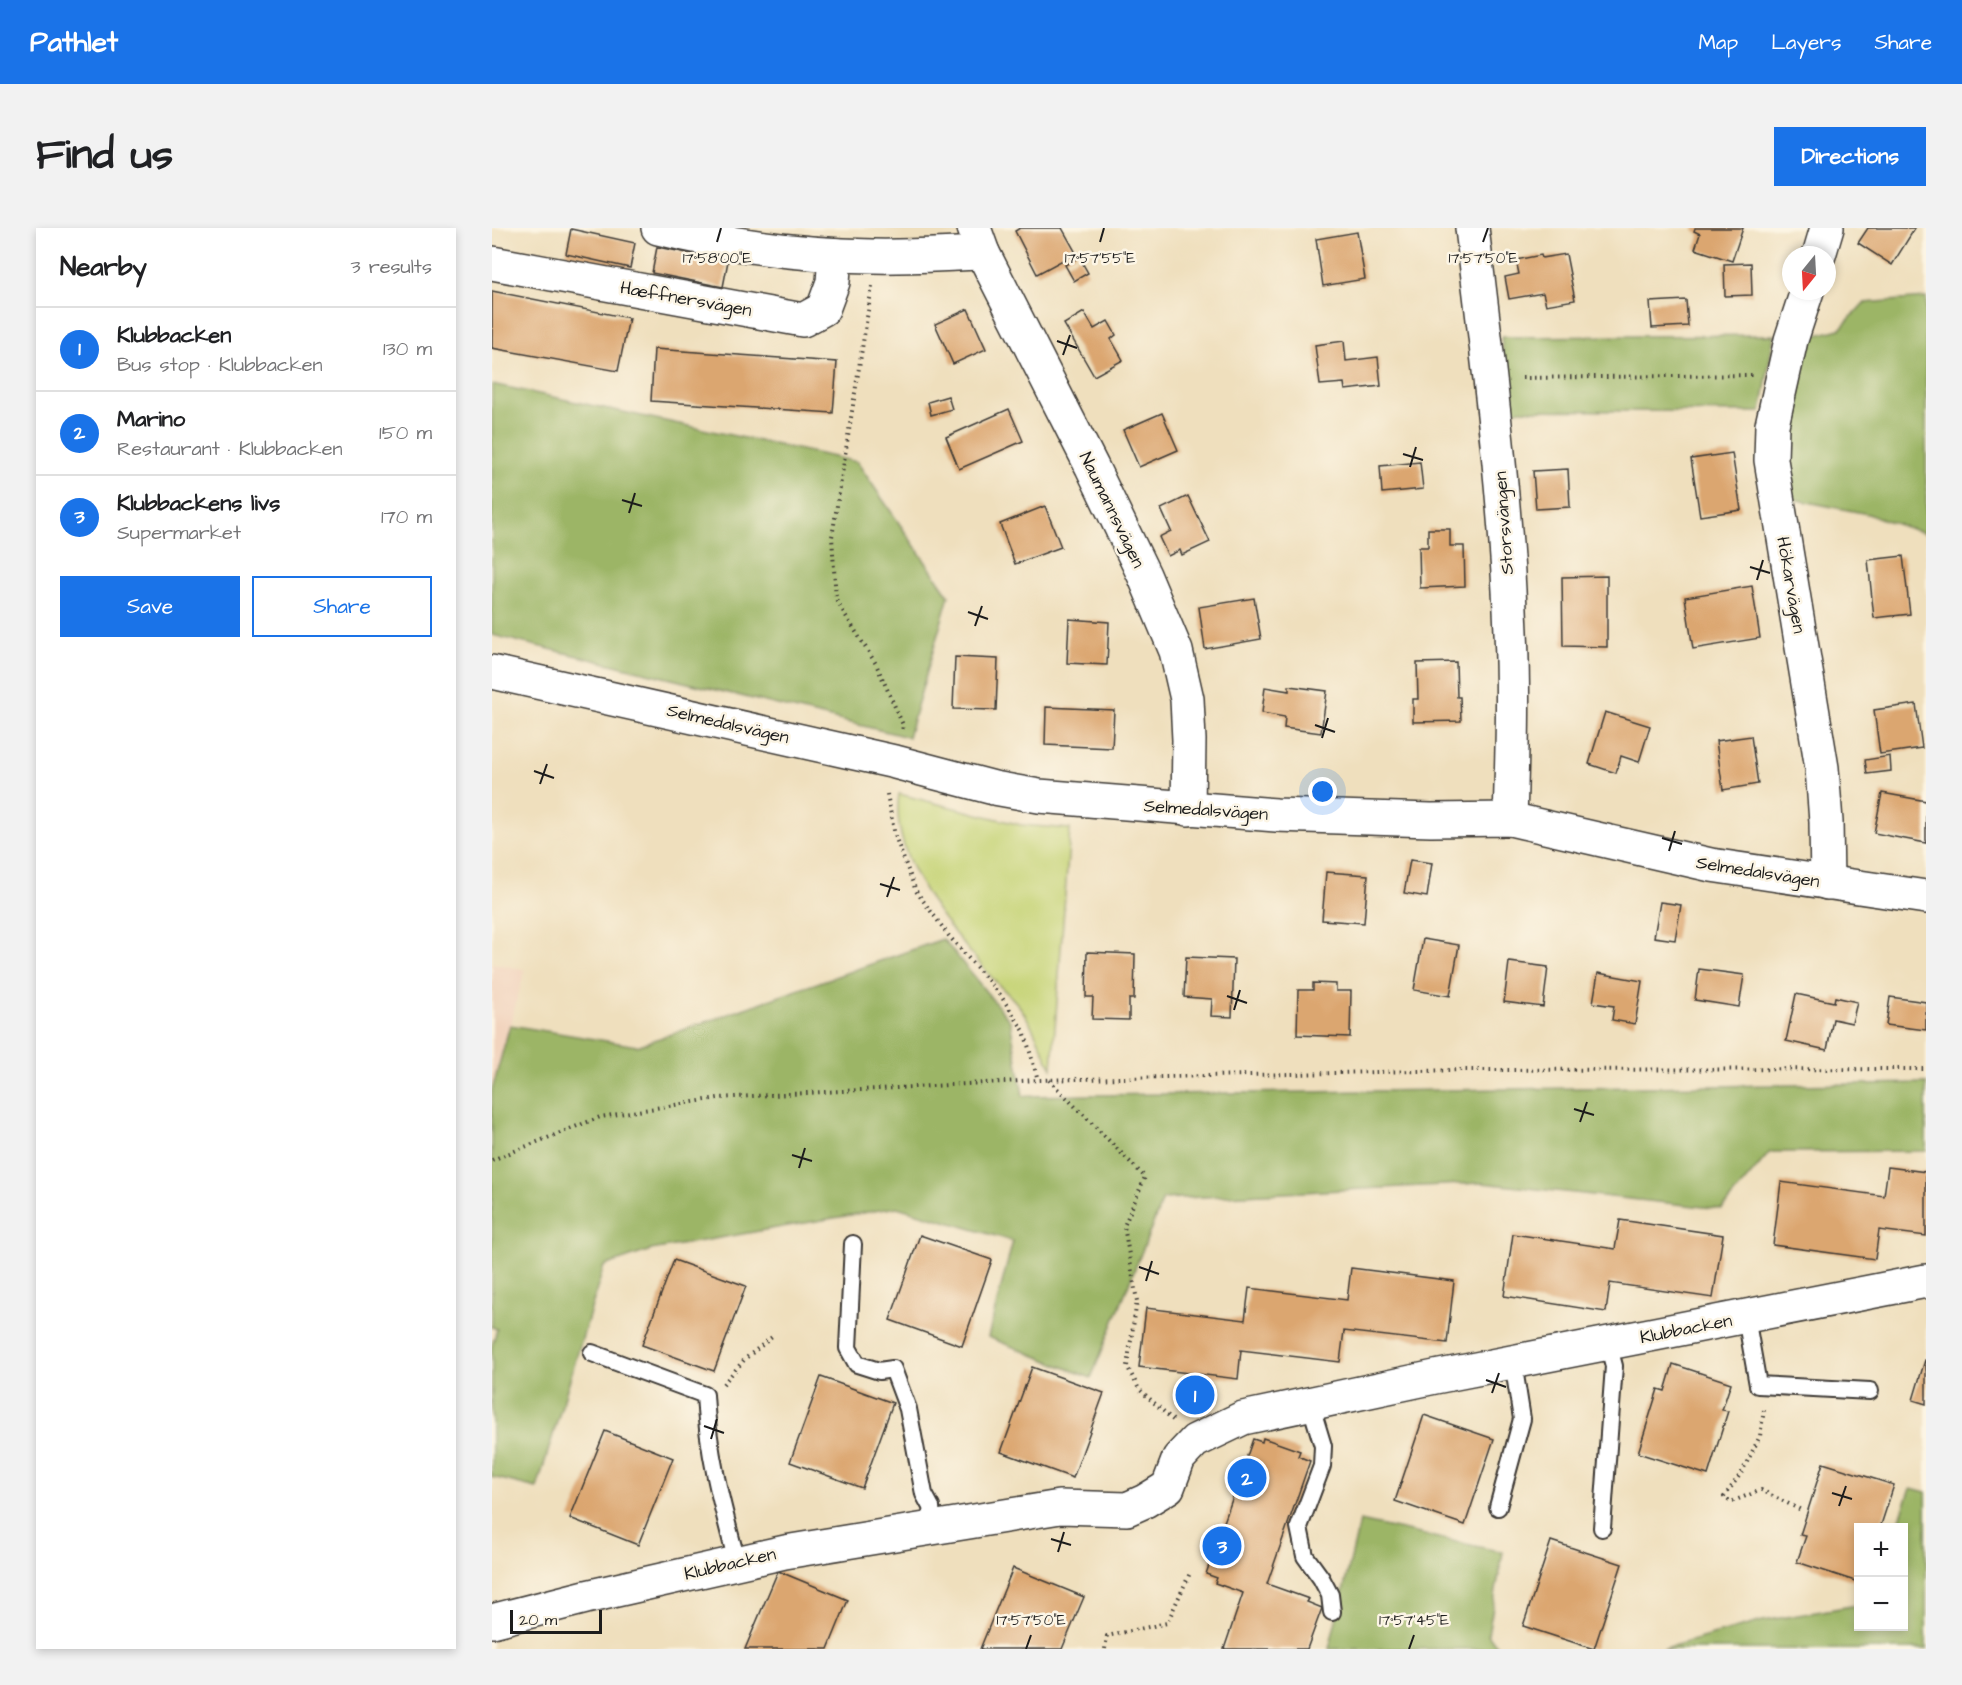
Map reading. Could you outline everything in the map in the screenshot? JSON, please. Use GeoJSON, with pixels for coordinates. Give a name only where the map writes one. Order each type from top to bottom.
{"type":"FeatureCollection","features":[{"type":"Feature","properties":{"kind":"street"},"geometry":{"type":"LineString","coordinates":[[657,228],[735,245],[835,255],[875,256],[978,240]]}},
{"type":"Feature","properties":{"kind":"street","name":"Storsvängen"},"geometry":{"type":"LineString","coordinates":[[1472,228],[1499,460],[1511,631],[1514,716],[1510,819]]}},
{"type":"Feature","properties":{"kind":"street"},"geometry":{"type":"LineString","coordinates":[[1822,246],[1827,228]]}},
{"type":"Feature","properties":{"kind":"street","name":"Naumannsvägen"},"geometry":{"type":"LineString","coordinates":[[978,240],[1144,575],[1176,651],[1187,699],[1188,809]]}},
{"type":"Feature","properties":{"kind":"street","name":"Hæffnersvägen"},"geometry":{"type":"LineString","coordinates":[[492,263],[803,320],[823,309],[833,282],[835,255]]}},
{"type":"Feature","properties":{"kind":"street","name":"Hökarvägen"},"geometry":{"type":"LineString","coordinates":[[1804,300],[1782,375],[1772,425],[1771,460],[1822,768],[1827,883]]}},
{"type":"Feature","properties":{"kind":"street","name":"Selmedalsvägen"},"geometry":{"type":"LineString","coordinates":[[492,672],[894,762],[994,788],[1039,796],[1188,809],[1336,818],[1510,819],[1711,865],[1926,897]]}},
{"type":"Feature","properties":{"kind":"street","name":"Klubbacken"},"geometry":{"type":"LineString","coordinates":[[492,1621],[586,1597],[785,1552],[1060,1507],[1127,1509],[1168,1487],[1179,1458],[1195,1441],[1243,1418],[1513,1362],[1926,1281]]}},
{"type":"Feature","properties":{"kind":"lane"},"geometry":{"type":"LineString","coordinates":[[853,1244],[848,1348],[857,1364],[879,1371],[893,1370],[908,1409],[924,1494],[931,1508],[933,1528]]}},
{"type":"Feature","properties":{"kind":"lane"},"geometry":{"type":"LineString","coordinates":[[1746,1317],[1758,1385],[1870,1391]]}},
{"type":"Feature","properties":{"kind":"lane"},"geometry":{"type":"LineString","coordinates":[[1602,1528],[1614,1366],[1608,1344]]}},
{"type":"Feature","properties":{"kind":"lane"},"geometry":{"type":"LineString","coordinates":[[592,1353],[705,1395],[707,1432],[715,1480],[737,1562]]}},
{"type":"Feature","properties":{"kind":"lane"},"geometry":{"type":"LineString","coordinates":[[1498,1507],[1522,1419],[1513,1362]]}},
{"type":"Feature","properties":{"kind":"lane"},"geometry":{"type":"LineString","coordinates":[[1310,1403],[1323,1446],[1322,1466],[1299,1527],[1305,1556],[1321,1578],[1330,1596],[1332,1612]]}},
{"type":"Feature","properties":{"kind":"path"},"geometry":{"type":"LineString","coordinates":[[875,256],[832,537],[836,600],[876,664],[903,725],[886,789],[894,836],[916,891],[949,936],[999,993],[1024,1031],[1038,1080]]}},
{"type":"Feature","properties":{"kind":"path"},"geometry":{"type":"LineString","coordinates":[[1490,379],[1782,375]]}},
{"type":"Feature","properties":{"kind":"path"},"geometry":{"type":"LineString","coordinates":[[492,1160],[600,1117],[718,1098],[1038,1080],[1462,1070],[1926,1069]]}},
{"type":"Feature","properties":{"kind":"path"},"geometry":{"type":"LineString","coordinates":[[1049,1080],[1145,1177],[1124,1226],[1137,1302],[1128,1366],[1139,1389],[1195,1441]]}},
{"type":"Feature","properties":{"kind":"path"},"geometry":{"type":"LineString","coordinates":[[705,1395],[722,1386],[746,1358],[772,1337]]}},
{"type":"Feature","properties":{"kind":"path"},"geometry":{"type":"LineString","coordinates":[[1767,1385],[1760,1436],[1742,1472],[1724,1497],[1731,1502],[1761,1490],[1800,1510]]}},
{"type":"Feature","properties":{"kind":"path"},"geometry":{"type":"LineString","coordinates":[[1105,1649],[1107,1636],[1167,1623],[1191,1571]]}},
{"type":"Feature","properties":{"kind":"shaded area"},"geometry":{"type":"Polygon","coordinates":[[[492,963],[525,970],[492,1090],[492,963]]]}},
{"type":"Feature","properties":{"kind":"green space"},"geometry":{"type":"Polygon","coordinates":[[[1926,298],[1926,534],[1868,514],[1793,499],[1783,464],[1789,413],[1809,337],[1840,329],[1864,303],[1926,298]]]}},
{"type":"Feature","properties":{"kind":"green space"},"geometry":{"type":"Polygon","coordinates":[[[1774,335],[1761,412],[1510,410],[1501,337],[1774,335]]]}},
{"type":"Feature","properties":{"kind":"green space"},"geometry":{"type":"Polygon","coordinates":[[[492,384],[857,462],[949,596],[908,737],[492,635],[492,384]]]}},
{"type":"Feature","properties":{"kind":"green space"},"geometry":{"type":"Polygon","coordinates":[[[899,794],[1021,825],[1070,829],[1052,1068],[1019,1006],[960,940],[927,894],[904,845],[898,820],[899,794]]]}},
{"type":"Feature","properties":{"kind":"green space"},"geometry":{"type":"Polygon","coordinates":[[[943,939],[1010,1021],[1023,1096],[1926,1083],[1926,1151],[1770,1152],[1722,1209],[1482,1183],[1163,1199],[1091,1378],[988,1337],[1013,1241],[897,1207],[651,1250],[604,1266],[537,1488],[492,1477],[492,1346],[497,1329],[492,1327],[492,1090],[510,1025],[637,1046],[943,939]]]}},
{"type":"Feature","properties":{"kind":"green space"},"geometry":{"type":"Polygon","coordinates":[[[1911,1488],[1926,1492],[1926,1649],[1662,1649],[1763,1621],[1854,1606],[1854,1631],[1908,1631],[1908,1523],[1898,1523],[1911,1488]]]}},
{"type":"Feature","properties":{"kind":"green space"},"geometry":{"type":"Polygon","coordinates":[[[1360,1521],[1503,1552],[1488,1634],[1499,1649],[1329,1649],[1360,1521]]]}},
{"type":"Feature","properties":{"kind":"building"},"geometry":{"type":"Polygon","coordinates":[[[1020,228],[1062,228],[1076,253],[1037,274],[1015,231],[1020,228]]]}},
{"type":"Feature","properties":{"kind":"building"},"geometry":{"type":"Polygon","coordinates":[[[1695,228],[1743,228],[1732,261],[1695,249],[1700,234],[1694,231],[1695,228]]]}},
{"type":"Feature","properties":{"kind":"building"},"geometry":{"type":"Polygon","coordinates":[[[1868,228],[1915,228],[1892,265],[1858,243],[1868,228]]]}},
{"type":"Feature","properties":{"kind":"building"},"geometry":{"type":"Polygon","coordinates":[[[571,229],[635,243],[630,268],[566,254],[571,229]]]}},
{"type":"Feature","properties":{"kind":"building"},"geometry":{"type":"Polygon","coordinates":[[[1357,232],[1365,279],[1323,286],[1316,239],[1357,232]]]}},
{"type":"Feature","properties":{"kind":"building"},"geometry":{"type":"Polygon","coordinates":[[[657,247],[728,261],[723,287],[652,273],[657,247]]]}},
{"type":"Feature","properties":{"kind":"building"},"geometry":{"type":"Polygon","coordinates":[[[1566,254],[1575,300],[1546,305],[1543,293],[1509,299],[1505,277],[1519,274],[1516,260],[1541,255],[1542,258],[1566,254]]]}},
{"type":"Feature","properties":{"kind":"building"},"geometry":{"type":"Polygon","coordinates":[[[1079,257],[1088,273],[1074,281],[1065,265],[1079,257]]]}},
{"type":"Feature","properties":{"kind":"building"},"geometry":{"type":"Polygon","coordinates":[[[1751,263],[1752,295],[1725,296],[1724,264],[1751,263]]]}},
{"type":"Feature","properties":{"kind":"building"},"geometry":{"type":"Polygon","coordinates":[[[492,291],[629,318],[618,371],[492,348],[492,291]]]}},
{"type":"Feature","properties":{"kind":"building"},"geometry":{"type":"Polygon","coordinates":[[[1686,300],[1688,326],[1652,328],[1650,302],[1686,300]]]}},
{"type":"Feature","properties":{"kind":"building"},"geometry":{"type":"Polygon","coordinates":[[[968,309],[986,349],[953,364],[935,324],[968,309]]]}},
{"type":"Feature","properties":{"kind":"building"},"geometry":{"type":"Polygon","coordinates":[[[1084,312],[1094,329],[1108,321],[1116,335],[1111,339],[1123,360],[1094,376],[1064,324],[1084,312]]]}},
{"type":"Feature","properties":{"kind":"building"},"geometry":{"type":"Polygon","coordinates":[[[1344,341],[1346,361],[1378,357],[1381,386],[1345,390],[1344,383],[1320,385],[1315,345],[1344,341]]]}},
{"type":"Feature","properties":{"kind":"building"},"geometry":{"type":"Polygon","coordinates":[[[654,349],[837,362],[833,413],[651,401],[654,349]]]}},
{"type":"Feature","properties":{"kind":"building"},"geometry":{"type":"Polygon","coordinates":[[[948,396],[952,409],[931,415],[928,402],[948,396]]]}},
{"type":"Feature","properties":{"kind":"building"},"geometry":{"type":"Polygon","coordinates":[[[1009,409],[1023,441],[959,469],[946,437],[1009,409]]]}},
{"type":"Feature","properties":{"kind":"building"},"geometry":{"type":"Polygon","coordinates":[[[1162,413],[1178,450],[1139,467],[1123,430],[1162,413]]]}},
{"type":"Feature","properties":{"kind":"building"},"geometry":{"type":"Polygon","coordinates":[[[1732,453],[1741,510],[1700,516],[1691,459],[1732,453]]]}},
{"type":"Feature","properties":{"kind":"building"},"geometry":{"type":"Polygon","coordinates":[[[1420,462],[1423,489],[1382,493],[1380,466],[1420,462]]]}},
{"type":"Feature","properties":{"kind":"building"},"geometry":{"type":"Polygon","coordinates":[[[1568,469],[1570,507],[1536,509],[1533,471],[1568,469]]]}},
{"type":"Feature","properties":{"kind":"building"},"geometry":{"type":"Polygon","coordinates":[[[1188,496],[1210,542],[1182,555],[1180,550],[1168,556],[1159,537],[1171,531],[1161,509],[1188,496]]]}},
{"type":"Feature","properties":{"kind":"building"},"geometry":{"type":"Polygon","coordinates":[[[1045,506],[1061,547],[1015,564],[1000,524],[1045,506]]]}},
{"type":"Feature","properties":{"kind":"building"},"geometry":{"type":"Polygon","coordinates":[[[1428,529],[1450,529],[1450,546],[1464,546],[1465,586],[1420,588],[1419,547],[1428,547],[1428,529]]]}},
{"type":"Feature","properties":{"kind":"building"},"geometry":{"type":"Polygon","coordinates":[[[1903,556],[1910,614],[1874,618],[1868,560],[1903,556]]]}},
{"type":"Feature","properties":{"kind":"building"},"geometry":{"type":"Polygon","coordinates":[[[1607,576],[1607,647],[1563,646],[1562,577],[1607,576]]]}},
{"type":"Feature","properties":{"kind":"building"},"geometry":{"type":"Polygon","coordinates":[[[1752,586],[1760,638],[1693,649],[1685,597],[1752,586]]]}},
{"type":"Feature","properties":{"kind":"building"},"geometry":{"type":"Polygon","coordinates":[[[1254,598],[1261,639],[1205,649],[1199,607],[1254,598]]]}},
{"type":"Feature","properties":{"kind":"building"},"geometry":{"type":"Polygon","coordinates":[[[1069,619],[1109,622],[1107,665],[1067,663],[1069,619]]]}},
{"type":"Feature","properties":{"kind":"building"},"geometry":{"type":"Polygon","coordinates":[[[955,657],[998,659],[996,710],[953,709],[955,657]]]}},
{"type":"Feature","properties":{"kind":"building"},"geometry":{"type":"Polygon","coordinates":[[[1456,662],[1457,697],[1460,697],[1461,721],[1413,722],[1413,699],[1418,699],[1417,663],[1456,662]]]}},
{"type":"Feature","properties":{"kind":"building"},"geometry":{"type":"Polygon","coordinates":[[[1289,686],[1327,691],[1321,733],[1284,728],[1285,717],[1262,713],[1265,687],[1289,691],[1289,686]]]}},
{"type":"Feature","properties":{"kind":"building"},"geometry":{"type":"Polygon","coordinates":[[[1916,704],[1922,748],[1880,754],[1874,710],[1916,704]]]}},
{"type":"Feature","properties":{"kind":"building"},"geometry":{"type":"Polygon","coordinates":[[[1046,707],[1114,710],[1112,748],[1045,745],[1046,707]]]}},
{"type":"Feature","properties":{"kind":"building"},"geometry":{"type":"Polygon","coordinates":[[[1605,712],[1650,726],[1639,762],[1621,756],[1616,773],[1589,764],[1605,712]]]}},
{"type":"Feature","properties":{"kind":"building"},"geometry":{"type":"Polygon","coordinates":[[[1751,736],[1758,784],[1723,790],[1716,741],[1751,736]]]}},
{"type":"Feature","properties":{"kind":"building"},"geometry":{"type":"Polygon","coordinates":[[[1890,756],[1891,771],[1867,774],[1865,760],[1890,756]]]}},
{"type":"Feature","properties":{"kind":"building"},"geometry":{"type":"Polygon","coordinates":[[[1882,793],[1926,801],[1926,843],[1874,833],[1882,793]]]}},
{"type":"Feature","properties":{"kind":"building"},"geometry":{"type":"Polygon","coordinates":[[[1410,860],[1432,863],[1427,897],[1404,893],[1410,860]]]}},
{"type":"Feature","properties":{"kind":"building"},"geometry":{"type":"Polygon","coordinates":[[[1326,872],[1368,875],[1364,923],[1322,920],[1326,872]]]}},
{"type":"Feature","properties":{"kind":"building"},"geometry":{"type":"Polygon","coordinates":[[[1660,902],[1681,905],[1675,940],[1654,937],[1660,902]]]}},
{"type":"Feature","properties":{"kind":"building"},"geometry":{"type":"Polygon","coordinates":[[[1423,939],[1459,945],[1450,996],[1414,990],[1423,939]]]}},
{"type":"Feature","properties":{"kind":"building"},"geometry":{"type":"Polygon","coordinates":[[[1087,952],[1135,954],[1134,999],[1129,999],[1129,1020],[1092,1019],[1093,997],[1086,997],[1087,952]]]}},
{"type":"Feature","properties":{"kind":"building"},"geometry":{"type":"Polygon","coordinates":[[[1186,957],[1234,959],[1232,1017],[1211,1016],[1212,999],[1184,997],[1186,957]]]}},
{"type":"Feature","properties":{"kind":"building"},"geometry":{"type":"Polygon","coordinates":[[[1509,962],[1548,967],[1543,1007],[1504,1002],[1509,962]]]}},
{"type":"Feature","properties":{"kind":"building"},"geometry":{"type":"Polygon","coordinates":[[[1699,969],[1744,975],[1739,1007],[1695,1000],[1699,969]]]}},
{"type":"Feature","properties":{"kind":"building"},"geometry":{"type":"Polygon","coordinates":[[[1598,973],[1642,981],[1635,1024],[1612,1020],[1614,1006],[1593,1003],[1598,973]]]}},
{"type":"Feature","properties":{"kind":"building"},"geometry":{"type":"Polygon","coordinates":[[[1313,983],[1336,984],[1336,991],[1351,991],[1350,1037],[1297,1035],[1298,990],[1313,990],[1313,983]]]}},
{"type":"Feature","properties":{"kind":"building"},"geometry":{"type":"Polygon","coordinates":[[[1796,994],[1834,1002],[1835,997],[1857,1002],[1852,1023],[1833,1019],[1827,1050],[1786,1041],[1796,994]]]}},
{"type":"Feature","properties":{"kind":"building"},"geometry":{"type":"Polygon","coordinates":[[[1890,997],[1926,1002],[1926,1030],[1886,1025],[1890,997]]]}},
{"type":"Feature","properties":{"kind":"building"},"geometry":{"type":"Polygon","coordinates":[[[1888,1167],[1926,1172],[1926,1236],[1879,1230],[1875,1259],[1773,1245],[1781,1182],[1884,1196],[1888,1167]]]}},
{"type":"Feature","properties":{"kind":"building"},"geometry":{"type":"Polygon","coordinates":[[[1620,1220],[1723,1235],[1713,1298],[1610,1283],[1606,1312],[1504,1296],[1513,1234],[1615,1249],[1620,1220]]]}},
{"type":"Feature","properties":{"kind":"building"},"geometry":{"type":"Polygon","coordinates":[[[920,1235],[992,1260],[962,1346],[890,1320],[920,1235]]]}},
{"type":"Feature","properties":{"kind":"building"},"geometry":{"type":"Polygon","coordinates":[[[674,1260],[746,1286],[714,1371],[642,1345],[674,1260]]]}},
{"type":"Feature","properties":{"kind":"building"},"geometry":{"type":"Polygon","coordinates":[[[1351,1268],[1454,1281],[1447,1343],[1344,1331],[1340,1362],[1241,1350],[1238,1379],[1139,1367],[1146,1308],[1245,1320],[1249,1288],[1347,1300],[1351,1268]]]}},
{"type":"Feature","properties":{"kind":"building"},"geometry":{"type":"Polygon","coordinates":[[[1926,1360],[1926,1404],[1913,1400],[1926,1360]]]}},
{"type":"Feature","properties":{"kind":"building"},"geometry":{"type":"Polygon","coordinates":[[[1673,1364],[1731,1383],[1722,1410],[1728,1411],[1708,1475],[1638,1453],[1658,1389],[1665,1391],[1673,1364]]]}},
{"type":"Feature","properties":{"kind":"building"},"geometry":{"type":"Polygon","coordinates":[[[1032,1367],[1104,1393],[1073,1478],[1001,1452],[1032,1367]]]}},
{"type":"Feature","properties":{"kind":"building"},"geometry":{"type":"Polygon","coordinates":[[[821,1377],[893,1403],[862,1488],[790,1462],[821,1377]]]}},
{"type":"Feature","properties":{"kind":"building"},"geometry":{"type":"Polygon","coordinates":[[[1424,1415],[1494,1439],[1465,1525],[1395,1501],[1424,1415]]]}},
{"type":"Feature","properties":{"kind":"building"},"geometry":{"type":"Polygon","coordinates":[[[605,1431],[673,1458],[638,1545],[570,1518],[605,1431]]]}},
{"type":"Feature","properties":{"kind":"building"},"geometry":{"type":"Polygon","coordinates":[[[1263,1438],[1300,1451],[1298,1456],[1310,1461],[1267,1584],[1309,1599],[1307,1602],[1322,1608],[1307,1649],[1224,1649],[1243,1593],[1215,1583],[1217,1578],[1206,1574],[1253,1439],[1262,1442],[1263,1438]]]}},
{"type":"Feature","properties":{"kind":"building"},"geometry":{"type":"Polygon","coordinates":[[[1823,1463],[1894,1485],[1882,1523],[1854,1523],[1854,1581],[1797,1562],[1806,1536],[1800,1535],[1823,1463]]]}},
{"type":"Feature","properties":{"kind":"building"},"geometry":{"type":"Polygon","coordinates":[[[1551,1541],[1622,1564],[1594,1649],[1523,1626],[1551,1541]]]}},
{"type":"Feature","properties":{"kind":"building"},"geometry":{"type":"Polygon","coordinates":[[[1013,1568],[1084,1597],[1062,1649],[980,1649],[1013,1568]]]}},
{"type":"Feature","properties":{"kind":"building"},"geometry":{"type":"Polygon","coordinates":[[[778,1571],[848,1600],[828,1649],[745,1649],[778,1571]]]}},
{"type":"Feature","properties":{"kind":"place","name":"Klubbacken"},"geometry":{"type":"Point","coordinates":[1195,1395]}},
{"type":"Feature","properties":{"kind":"place","name":"Marino"},"geometry":{"type":"Point","coordinates":[1247,1478]}},
{"type":"Feature","properties":{"kind":"place","name":"Klubbackens livs"},"geometry":{"type":"Point","coordinates":[1222,1546]}}]}
